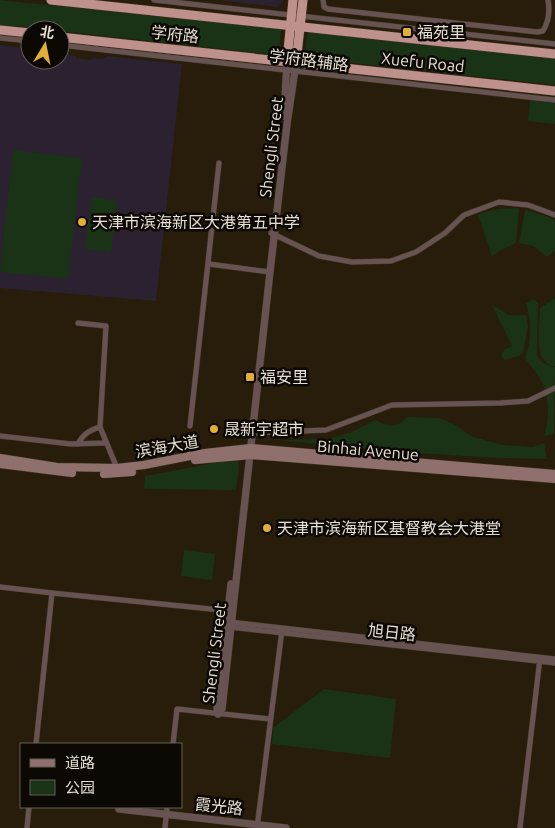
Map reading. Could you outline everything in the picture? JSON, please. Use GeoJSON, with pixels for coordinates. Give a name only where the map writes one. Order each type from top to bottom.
{"type":"FeatureCollection","features":[{"type":"Feature","properties":{"kind":"highway","name":"学府路"},"geometry":{"type":"LineString","coordinates":[[51,0],[291,20]]}},
{"type":"Feature","properties":{"kind":"highway"},"geometry":{"type":"LineString","coordinates":[[292,66],[291,20],[293,0]]}},
{"type":"Feature","properties":{"kind":"highway"},"geometry":{"type":"LineString","coordinates":[[292,66],[301,22],[303,0]]}},
{"type":"Feature","properties":{"kind":"highway","name":"Xuefu Road"},"geometry":{"type":"LineString","coordinates":[[291,20],[555,54]]}},
{"type":"Feature","properties":{"kind":"highway"},"geometry":{"type":"LineString","coordinates":[[0,30],[20,32]]}},
{"type":"Feature","properties":{"kind":"highway","name":"学府路"},"geometry":{"type":"LineString","coordinates":[[70,38],[292,66]]}},
{"type":"Feature","properties":{"kind":"highway","name":"Xuefu Road"},"geometry":{"type":"LineString","coordinates":[[292,66],[555,91]]}},
{"type":"Feature","properties":{"kind":"main road","name":"Binhai Avenue"},"geometry":{"type":"LineString","coordinates":[[0,464],[56,472],[118,474],[249,452],[555,480]]}},
{"type":"Feature","properties":{"kind":"main road","name":"滨海大道"},"geometry":{"type":"LineString","coordinates":[[0,458],[57,467],[117,468],[144,465],[205,453],[249,452],[552,474]]}},
{"type":"Feature","properties":{"kind":"street"},"geometry":{"type":"LineString","coordinates":[[154,0],[291,20]]}},
{"type":"Feature","properties":{"kind":"street"},"geometry":{"type":"LineString","coordinates":[[322,0],[324,7],[328,9],[537,32],[543,31],[547,24],[550,9],[548,0]]}},
{"type":"Feature","properties":{"kind":"street"},"geometry":{"type":"LineString","coordinates":[[301,22],[555,44]]}},
{"type":"Feature","properties":{"kind":"street"},"geometry":{"type":"LineString","coordinates":[[0,38],[20,40]]}},
{"type":"Feature","properties":{"kind":"street","name":"学府路辅路"},"geometry":{"type":"LineString","coordinates":[[70,46],[292,66],[555,100]]}},
{"type":"Feature","properties":{"kind":"street","name":"Shengli Street"},"geometry":{"type":"LineString","coordinates":[[218,714],[217,708],[230,624],[292,66]]}},
{"type":"Feature","properties":{"kind":"street"},"geometry":{"type":"LineString","coordinates":[[190,426],[219,163]]}},
{"type":"Feature","properties":{"kind":"street"},"geometry":{"type":"LineString","coordinates":[[273,233],[319,256],[352,262],[391,261],[416,252],[445,232],[464,215],[499,202],[528,205],[555,215]]}},
{"type":"Feature","properties":{"kind":"street"},"geometry":{"type":"LineString","coordinates":[[209,264],[268,272]]}},
{"type":"Feature","properties":{"kind":"street","name":"Shengli Street"},"geometry":{"type":"LineString","coordinates":[[249,452],[253,433],[268,272]]}},
{"type":"Feature","properties":{"kind":"street"},"geometry":{"type":"LineString","coordinates":[[78,322],[106,326],[100,427],[117,468]]}},
{"type":"Feature","properties":{"kind":"street"},"geometry":{"type":"LineString","coordinates":[[253,433],[326,430],[392,405],[528,401],[555,388]]}},
{"type":"Feature","properties":{"kind":"street"},"geometry":{"type":"LineString","coordinates":[[78,444],[87,432],[100,427]]}},
{"type":"Feature","properties":{"kind":"street"},"geometry":{"type":"LineString","coordinates":[[0,436],[40,442],[106,443]]}},
{"type":"Feature","properties":{"kind":"street"},"geometry":{"type":"LineString","coordinates":[[0,587],[231,611]]}},
{"type":"Feature","properties":{"kind":"street"},"geometry":{"type":"LineString","coordinates":[[36,743],[52,593]]}},
{"type":"Feature","properties":{"kind":"street","name":"旭日路"},"geometry":{"type":"LineString","coordinates":[[230,624],[540,659],[555,659]]}},
{"type":"Feature","properties":{"kind":"street"},"geometry":{"type":"LineString","coordinates":[[258,827],[282,630]]}},
{"type":"Feature","properties":{"kind":"street"},"geometry":{"type":"LineString","coordinates":[[520,828],[540,659]]}},
{"type":"Feature","properties":{"kind":"street","name":"旭日路"},"geometry":{"type":"LineString","coordinates":[[540,659],[555,663]]}},
{"type":"Feature","properties":{"kind":"street"},"geometry":{"type":"LineString","coordinates":[[173,743],[177,710],[270,719]]}},
{"type":"Feature","properties":{"kind":"street"},"geometry":{"type":"LineString","coordinates":[[27,828],[29,808]]}},
{"type":"Feature","properties":{"kind":"street","name":"霞光路"},"geometry":{"type":"LineString","coordinates":[[119,810],[166,813],[258,827],[286,828]]}},
{"type":"Feature","properties":{"kind":"street"},"geometry":{"type":"LineString","coordinates":[[165,828],[166,813]]}},
{"type":"Feature","properties":{"kind":"shaded area"},"geometry":{"type":"Polygon","coordinates":[[[219,0],[283,0],[278,7],[219,0]]]}},
{"type":"Feature","properties":{"kind":"shaded area","name":"天津市滨海新区大港第五中学"},"geometry":{"type":"Polygon","coordinates":[[[0,45],[20,47],[20,70],[70,70],[70,55],[76,56],[76,58],[91,60],[92,58],[103,59],[107,56],[182,64],[156,301],[0,288],[0,45]]]}},
{"type":"Feature","properties":{"kind":"green space"},"geometry":{"type":"Polygon","coordinates":[[[0,0],[281,30],[279,53],[277,55],[70,32],[70,20],[20,20],[20,27],[0,25],[0,0]]]}},
{"type":"Feature","properties":{"kind":"green space"},"geometry":{"type":"Polygon","coordinates":[[[311,32],[555,59],[555,85],[308,58],[305,54],[307,35],[311,32]]]}},
{"type":"Feature","properties":{"kind":"green space"},"geometry":{"type":"Polygon","coordinates":[[[530,100],[555,102],[555,124],[528,121],[530,100]]]}},
{"type":"Feature","properties":{"kind":"green space"},"geometry":{"type":"Polygon","coordinates":[[[13,150],[82,158],[68,279],[0,272],[13,150]]]}},
{"type":"Feature","properties":{"kind":"green space"},"geometry":{"type":"Polygon","coordinates":[[[91,197],[117,200],[111,252],[85,249],[91,197]]]}},
{"type":"Feature","properties":{"kind":"green space"},"geometry":{"type":"Polygon","coordinates":[[[519,208],[516,243],[499,251],[492,257],[478,214],[498,209],[519,208]]]}},
{"type":"Feature","properties":{"kind":"green space"},"geometry":{"type":"Polygon","coordinates":[[[525,210],[550,217],[555,221],[555,250],[547,257],[533,246],[519,243],[525,210]]]}},
{"type":"Feature","properties":{"kind":"green space"},"geometry":{"type":"Polygon","coordinates":[[[555,298],[555,366],[548,364],[543,358],[540,351],[539,333],[540,308],[555,298]]]}},
{"type":"Feature","properties":{"kind":"green space"},"geometry":{"type":"Polygon","coordinates":[[[533,299],[538,303],[537,355],[542,363],[555,367],[554,434],[544,436],[548,416],[546,394],[539,378],[525,358],[530,331],[526,303],[533,299]]]}},
{"type":"Feature","properties":{"kind":"green space"},"geometry":{"type":"Polygon","coordinates":[[[492,305],[509,315],[526,315],[528,326],[521,355],[504,360],[501,356],[504,350],[512,346],[492,305]]]}},
{"type":"Feature","properties":{"kind":"green space"},"geometry":{"type":"Polygon","coordinates":[[[407,417],[439,418],[454,424],[473,437],[503,445],[533,447],[544,443],[547,459],[446,455],[280,440],[328,439],[352,432],[375,420],[392,426],[399,424],[407,417]]]}},
{"type":"Feature","properties":{"kind":"green space"},"geometry":{"type":"Polygon","coordinates":[[[225,461],[238,461],[236,490],[144,489],[145,476],[225,461]]]}},
{"type":"Feature","properties":{"kind":"green space"},"geometry":{"type":"Polygon","coordinates":[[[184,550],[215,554],[212,580],[181,576],[184,550]]]}},
{"type":"Feature","properties":{"kind":"green space"},"geometry":{"type":"Polygon","coordinates":[[[324,689],[396,699],[390,758],[272,744],[273,728],[324,689]]]}},
{"type":"Feature","properties":{"kind":"place","name":"福苑里"},"geometry":{"type":"Point","coordinates":[407,32]}},
{"type":"Feature","properties":{"kind":"place","name":"天津市滨海新区大港第五中学"},"geometry":{"type":"Point","coordinates":[82,222]}},
{"type":"Feature","properties":{"kind":"place","name":"福安里"},"geometry":{"type":"Point","coordinates":[250,377]}},
{"type":"Feature","properties":{"kind":"place","name":"晟新宇超市"},"geometry":{"type":"Point","coordinates":[214,429]}},
{"type":"Feature","properties":{"kind":"place","name":"天津市滨海新区基督教会大港堂"},"geometry":{"type":"Point","coordinates":[267,528]}}]}
